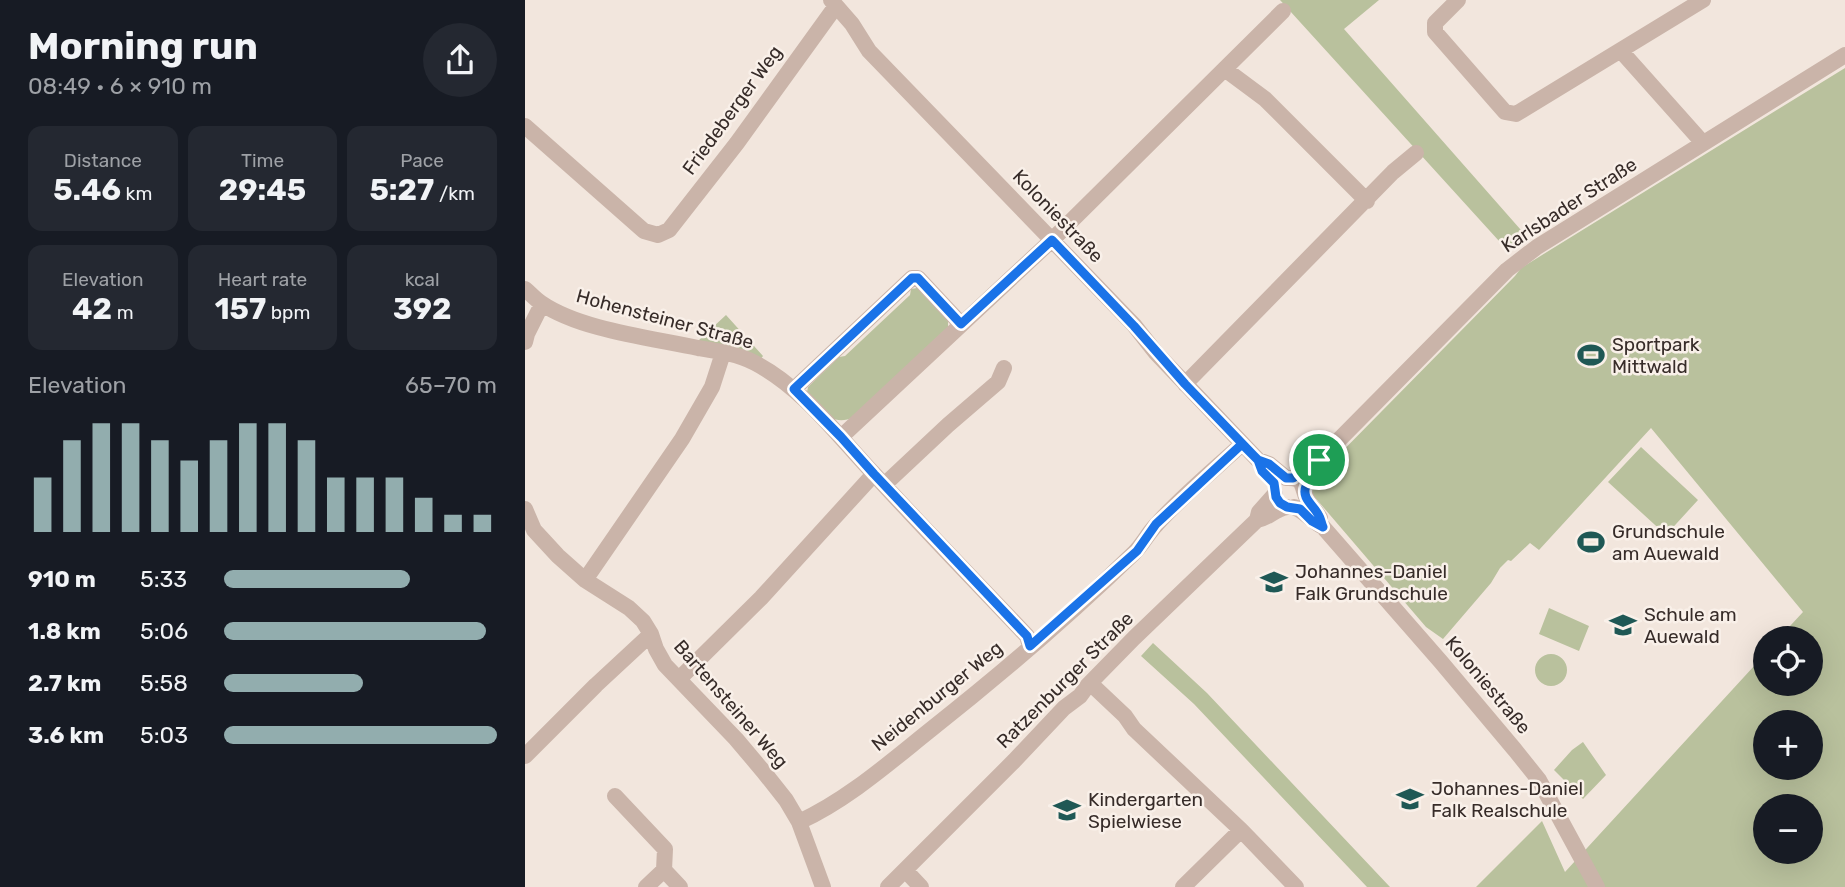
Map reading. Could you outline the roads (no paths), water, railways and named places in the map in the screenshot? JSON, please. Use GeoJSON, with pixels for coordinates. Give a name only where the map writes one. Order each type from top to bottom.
{"type":"FeatureCollection","features":[{"type":"Feature","properties":{"kind":"street"},"geometry":{"type":"LineString","coordinates":[[1458,0],[1435,23],[1435,32],[1505,112],[1516,114],[1703,0]]}},
{"type":"Feature","properties":{"kind":"street","name":"Friedeberger Weg"},"geometry":{"type":"LineString","coordinates":[[525,126],[644,231],[658,235],[669,230],[737,143],[833,3]]}},
{"type":"Feature","properties":{"kind":"street","name":"Koloniestraße"},"geometry":{"type":"LineString","coordinates":[[833,3],[852,24],[869,51],[1134,326],[1258,460],[1262,471],[1274,483],[1290,492],[1300,509],[1323,527],[1441,662],[1531,770],[1597,887]]}},
{"type":"Feature","properties":{"kind":"street"},"geometry":{"type":"LineString","coordinates":[[1030,646],[1027,636],[841,437],[1052,240],[1283,11]]}},
{"type":"Feature","properties":{"kind":"street"},"geometry":{"type":"LineString","coordinates":[[1621,51],[1703,144]]}},
{"type":"Feature","properties":{"kind":"street","name":"Karlsbader Straße"},"geometry":{"type":"LineString","coordinates":[[1290,492],[1316,470],[1319,460],[1516,263],[1537,247],[1845,55]]}},
{"type":"Feature","properties":{"kind":"street"},"geometry":{"type":"LineString","coordinates":[[1226,69],[1265,99],[1367,201]]}},
{"type":"Feature","properties":{"kind":"street"},"geometry":{"type":"LineString","coordinates":[[1185,384],[1393,173],[1416,153]]}},
{"type":"Feature","properties":{"kind":"street"},"geometry":{"type":"LineString","coordinates":[[794,389],[912,278],[918,278],[961,324]]}},
{"type":"Feature","properties":{"kind":"street","name":"Hohensteiner Straße"},"geometry":{"type":"LineString","coordinates":[[525,289],[542,304],[571,318],[723,353],[759,365],[776,374],[794,389],[841,437]]}},
{"type":"Feature","properties":{"kind":"street"},"geometry":{"type":"LineString","coordinates":[[525,342],[542,304]]}},
{"type":"Feature","properties":{"kind":"street"},"geometry":{"type":"LineString","coordinates":[[585,580],[682,439],[712,387],[723,353]]}},
{"type":"Feature","properties":{"kind":"street"},"geometry":{"type":"LineString","coordinates":[[679,679],[879,480],[998,382],[1004,368]]}},
{"type":"Feature","properties":{"kind":"street","name":"Neidenburger Weg"},"geometry":{"type":"LineString","coordinates":[[799,822],[823,809],[887,765],[1030,646],[1137,551],[1156,524],[1242,444]]}},
{"type":"Feature","properties":{"kind":"street","name":"Ratzenburger Straße"},"geometry":{"type":"LineString","coordinates":[[888,887],[1064,708],[1080,696],[1090,683],[1257,520],[1259,512],[1290,492]]}},
{"type":"Feature","properties":{"kind":"street","name":"Bartensteiner Weg"},"geometry":{"type":"LineString","coordinates":[[525,509],[534,530],[558,556],[585,580],[629,608],[643,621],[665,665],[754,760],[786,800],[799,822],[823,887]]}},
{"type":"Feature","properties":{"kind":"street"},"geometry":{"type":"LineString","coordinates":[[525,756],[651,634]]}},
{"type":"Feature","properties":{"kind":"street"},"geometry":{"type":"LineString","coordinates":[[1090,683],[1296,887]]}},
{"type":"Feature","properties":{"kind":"street"},"geometry":{"type":"LineString","coordinates":[[615,796],[665,849],[664,870],[646,887]]}},
{"type":"Feature","properties":{"kind":"street"},"geometry":{"type":"LineString","coordinates":[[1183,887],[1241,830]]}},
{"type":"Feature","properties":{"kind":"street"},"geometry":{"type":"LineString","coordinates":[[664,870],[680,887]]}},
{"type":"Feature","properties":{"kind":"street"},"geometry":{"type":"LineString","coordinates":[[905,870],[921,887]]}},
{"type":"Feature","properties":{"kind":"place","name":"Sportpark Mittwald"},"geometry":{"type":"Point","coordinates":[1591,355]}},
{"type":"Feature","properties":{"kind":"place","name":"Grundschule am Auewald"},"geometry":{"type":"Point","coordinates":[1591,542]}},
{"type":"Feature","properties":{"kind":"place","name":"Johannes-Daniel Falk Grundschule"},"geometry":{"type":"Point","coordinates":[1274,582]}},
{"type":"Feature","properties":{"kind":"place","name":"Schule am Auewald"},"geometry":{"type":"Point","coordinates":[1623,625]}},
{"type":"Feature","properties":{"kind":"place","name":"Johannes-Daniel Falk Realschule"},"geometry":{"type":"Point","coordinates":[1410,799]}},
{"type":"Feature","properties":{"kind":"place","name":"Kindergarten Spielwiese"},"geometry":{"type":"Point","coordinates":[1067,810]}}]}
